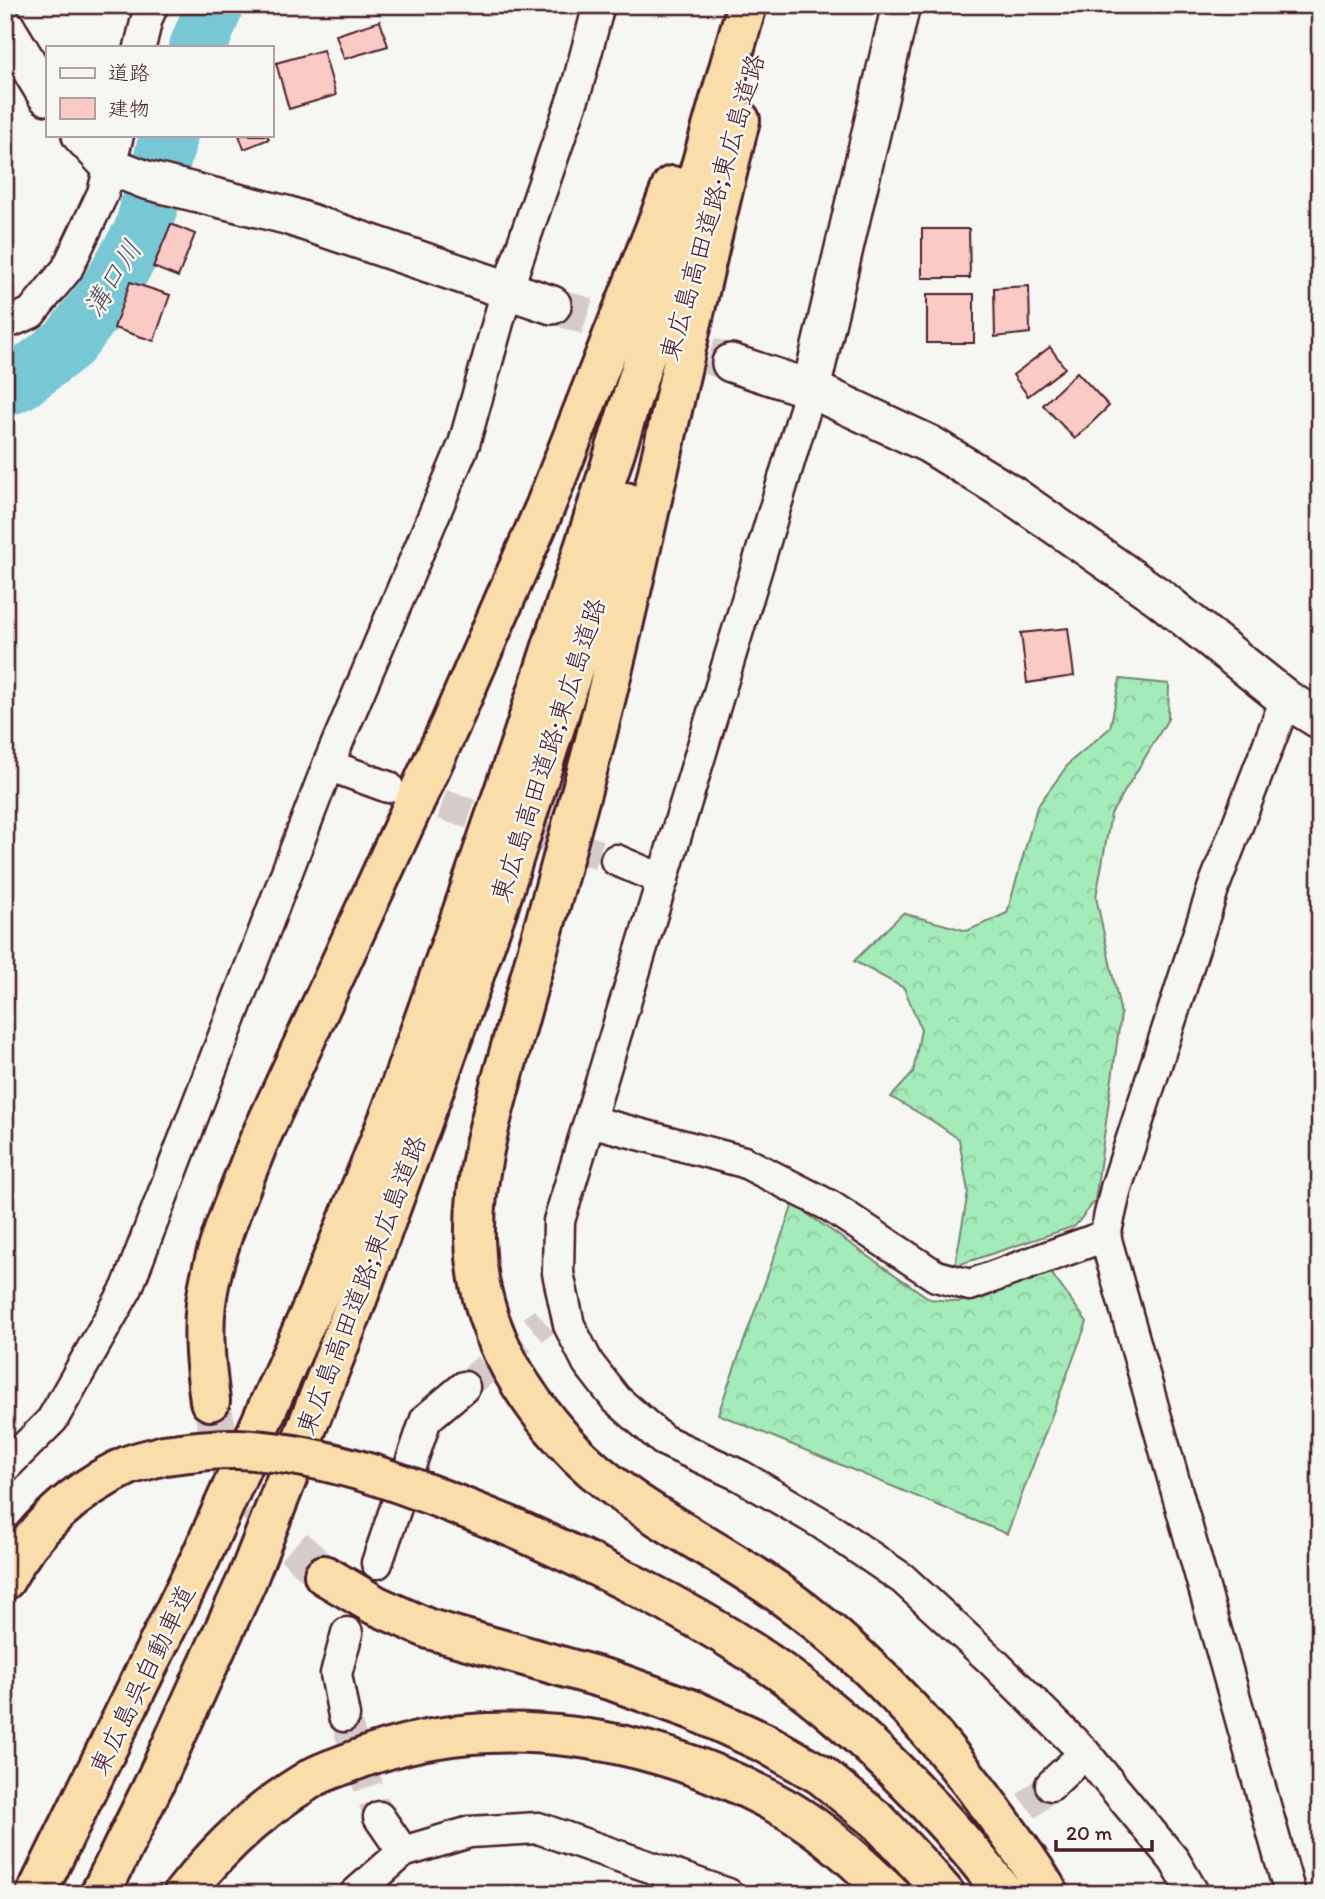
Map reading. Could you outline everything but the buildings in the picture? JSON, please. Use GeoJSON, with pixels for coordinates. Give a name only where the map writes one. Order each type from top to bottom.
{"type":"FeatureCollection","features":[{"type":"Feature","properties":{"kind":"highway"},"geometry":{"type":"LineString","coordinates":[[210,1401],[205,1359],[206,1304],[216,1254],[232,1208],[258,1143],[450,725],[545,507],[746,5]]}},
{"type":"Feature","properties":{"kind":"highway","name":"東広島高田道路;東広島道路"},"geometry":{"type":"LineString","coordinates":[[243,1464],[317,1295],[391,1112],[461,916],[527,723],[663,299],[746,5]]}},
{"type":"Feature","properties":{"kind":"highway","name":"東広島高田道路;東広島道路"},"geometry":{"type":"LineString","coordinates":[[286,1481],[355,1305],[499,904],[640,457],[740,120],[767,5]]}},
{"type":"Feature","properties":{"kind":"highway"},"geometry":{"type":"LineString","coordinates":[[740,120],[589,763],[490,1126],[477,1198],[475,1240],[478,1281],[487,1317],[500,1349],[541,1414],[569,1447],[601,1476],[642,1506],[779,1593],[859,1659],[944,1747],[1009,1833],[1049,1894]]}},
{"type":"Feature","properties":{"kind":"highway"},"geometry":{"type":"LineString","coordinates":[[5,1580],[31,1541],[69,1501],[96,1482],[130,1465],[164,1455],[238,1449],[318,1460],[358,1470],[440,1498],[577,1556],[633,1584],[731,1640],[806,1692],[854,1732],[940,1816],[1004,1894]]}},
{"type":"Feature","properties":{"kind":"highway","name":"東広島呉自動車道"},"geometry":{"type":"LineString","coordinates":[[36,1894],[195,1570],[243,1464]]}},
{"type":"Feature","properties":{"kind":"highway","name":"東広島呉自動車道"},"geometry":{"type":"LineString","coordinates":[[100,1894],[155,1782],[241,1592],[286,1481]]}},
{"type":"Feature","properties":{"kind":"highway"},"geometry":{"type":"LineString","coordinates":[[324,1575],[375,1605],[429,1629],[613,1681],[693,1710],[767,1744],[821,1776],[879,1822],[945,1894]]}},
{"type":"Feature","properties":{"kind":"highway"},"geometry":{"type":"LineString","coordinates":[[183,1894],[223,1847],[263,1810],[314,1776],[370,1754],[421,1740],[479,1734],[540,1733],[604,1741],[669,1757],[732,1782],[790,1811],[844,1849],[891,1894]]}},
{"type":"Feature","properties":{"kind":"street"},"geometry":{"type":"LineString","coordinates":[[140,46],[153,5]]}},
{"type":"Feature","properties":{"kind":"street"},"geometry":{"type":"LineString","coordinates":[[5,1467],[52,1420],[127,1288],[328,765],[464,444],[507,290],[576,87],[598,5]]}},
{"type":"Feature","properties":{"kind":"street"},"geometry":{"type":"LineString","coordinates":[[901,5],[811,389],[559,1221],[555,1315],[569,1325],[588,1363],[616,1399],[663,1440],[741,1476],[821,1523],[903,1579],[993,1662],[1085,1753],[1174,1860],[1194,1894]]}},
{"type":"Feature","properties":{"kind":"street"},"geometry":{"type":"LineString","coordinates":[[5,26],[46,94]]}},
{"type":"Feature","properties":{"kind":"street"},"geometry":{"type":"LineString","coordinates":[[83,136],[114,150],[146,180],[286,215],[552,305]]}},
{"type":"Feature","properties":{"kind":"street"},"geometry":{"type":"LineString","coordinates":[[5,324],[32,313],[66,270],[103,193],[114,150]]}},
{"type":"Feature","properties":{"kind":"street"},"geometry":{"type":"LineString","coordinates":[[732,363],[811,389],[929,444],[1012,495],[1160,598],[1286,699],[1320,720]]}},
{"type":"Feature","properties":{"kind":"street"},"geometry":{"type":"LineString","coordinates":[[1286,699],[1213,886],[1116,1188],[1105,1236],[1290,1894]]}},
{"type":"Feature","properties":{"kind":"street"},"geometry":{"type":"LineString","coordinates":[[328,765],[388,787]]}},
{"type":"Feature","properties":{"kind":"street"},"geometry":{"type":"LineString","coordinates":[[616,860],[663,880]]}},
{"type":"Feature","properties":{"kind":"street"},"geometry":{"type":"LineString","coordinates":[[590,1121],[744,1162],[830,1206],[936,1276],[970,1286],[1105,1236]]}},
{"type":"Feature","properties":{"kind":"street"},"geometry":{"type":"LineString","coordinates":[[377,1563],[426,1419],[464,1387]]}},
{"type":"Feature","properties":{"kind":"street"},"geometry":{"type":"LineString","coordinates":[[344,1716],[336,1674],[347,1633]]}},
{"type":"Feature","properties":{"kind":"street"},"geometry":{"type":"LineString","coordinates":[[1051,1785],[1085,1753]]}},
{"type":"Feature","properties":{"kind":"street"},"geometry":{"type":"LineString","coordinates":[[379,1817],[403,1852]]}},
{"type":"Feature","properties":{"kind":"street"},"geometry":{"type":"LineString","coordinates":[[355,1894],[403,1852],[470,1832],[538,1828],[728,1894]]}},
{"type":"Feature","properties":{"kind":"green space"},"geometry":{"type":"Polygon","coordinates":[[[1120,679],[1169,684],[1168,719],[1111,814],[1096,897],[1121,1014],[1095,1201],[1075,1226],[955,1266],[968,1192],[959,1139],[891,1097],[913,1073],[921,1029],[904,988],[854,961],[903,913],[967,931],[1007,913],[1037,807],[1070,762],[1110,728],[1120,679]]]}},
{"type":"Feature","properties":{"kind":"green space"},"geometry":{"type":"Polygon","coordinates":[[[793,1204],[930,1299],[960,1302],[1051,1273],[1087,1322],[1007,1534],[718,1414],[793,1204]]]}},
{"type":"Feature","properties":{"kind":"waterway","name":"溝口川"},"geometry":{"type":"LineString","coordinates":[[198,46],[215,5]]}},
{"type":"Feature","properties":{"kind":"waterway","name":"溝口川"},"geometry":{"type":"LineString","coordinates":[[5,388],[20,381],[69,343],[105,296],[142,233],[169,136]]}},
{"type":"Feature","properties":{"kind":"tunnel"},"geometry":{"type":"LineString","coordinates":[[552,305],[731,363]]}},
{"type":"Feature","properties":{"kind":"tunnel"},"geometry":{"type":"LineString","coordinates":[[399,791],[616,860]]}},
{"type":"Feature","properties":{"kind":"tunnel"},"geometry":{"type":"LineString","coordinates":[[464,1387],[544,1321]]}},
{"type":"Feature","properties":{"kind":"tunnel"},"geometry":{"type":"LineString","coordinates":[[210,1401],[223,1449],[238,1480],[272,1524],[324,1575]]}},
{"type":"Feature","properties":{"kind":"tunnel"},"geometry":{"type":"LineString","coordinates":[[344,1716],[379,1817]]}},
{"type":"Feature","properties":{"kind":"tunnel"},"geometry":{"type":"LineString","coordinates":[[924,1894],[1051,1785]]}}]}
